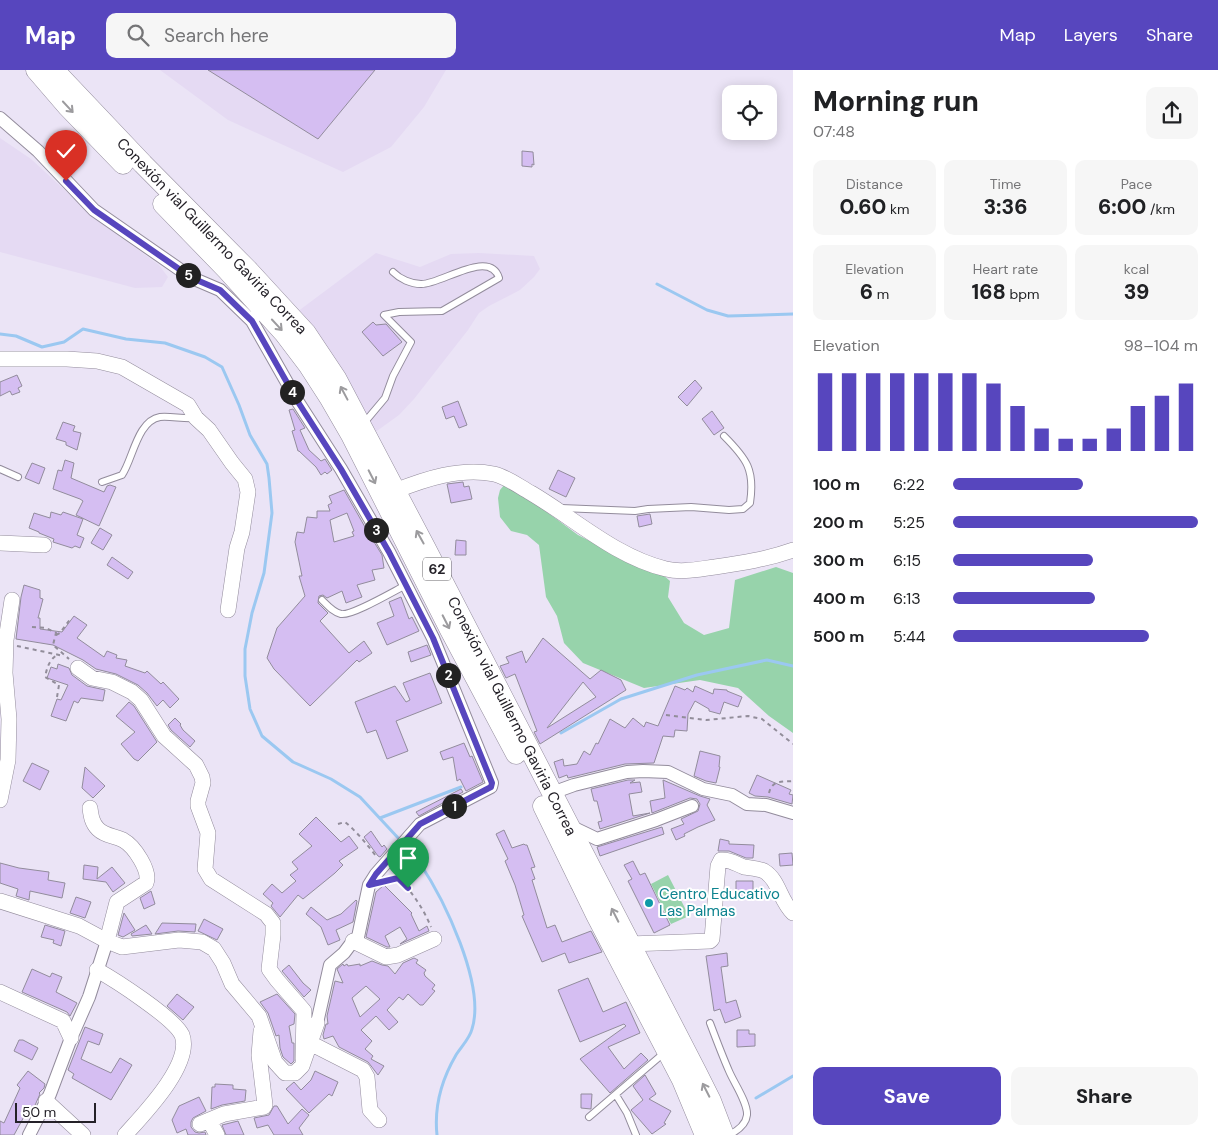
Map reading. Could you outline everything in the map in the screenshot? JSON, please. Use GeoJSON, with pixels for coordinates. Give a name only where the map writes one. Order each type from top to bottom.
{"type":"FeatureCollection","features":[{"type":"Feature","properties":{"kind":"highway","name":"Conexión vial Guillermo Gaviria Correa"},"geometry":{"type":"LineString","coordinates":[[36,70],[68,106],[227,270],[256,315],[284,333],[309,366],[351,435],[446,621],[545,808],[596,915],[695,1107],[705,1135]]}},
{"type":"Feature","properties":{"kind":"highway","name":"Conexión vial Guillermo Gaviria Correa"},"geometry":{"type":"LineString","coordinates":[[54,70],[143,164],[249,271],[306,333],[336,378],[425,546],[711,1101],[724,1135]]}},
{"type":"Feature","properties":{"kind":"street"},"geometry":{"type":"LineString","coordinates":[[0,118],[38,151],[94,210],[192,278],[220,290],[256,315],[298,402],[341,469],[406,585],[433,638],[492,783],[491,787],[420,824],[376,875],[358,937],[330,965],[317,1023],[303,1059]]}},
{"type":"Feature","properties":{"kind":"street"},"geometry":{"type":"LineString","coordinates":[[0,359],[67,359],[97,361],[122,367],[188,405],[196,418],[209,430],[245,478],[248,492],[228,610]]}},
{"type":"Feature","properties":{"kind":"street"},"geometry":{"type":"LineString","coordinates":[[395,492],[419,481],[448,474],[482,472],[497,474],[557,508],[589,531],[635,559],[668,570],[686,571],[748,562],[793,550]]}},
{"type":"Feature","properties":{"kind":"street"},"geometry":{"type":"LineString","coordinates":[[0,543],[44,545]]}},
{"type":"Feature","properties":{"kind":"street"},"geometry":{"type":"LineString","coordinates":[[0,800],[8,760],[9,719],[5,673],[6,640],[12,600]]}},
{"type":"Feature","properties":{"kind":"street"},"geometry":{"type":"LineString","coordinates":[[0,901],[79,926],[122,947],[179,940],[202,942],[214,949],[223,962],[232,984],[259,1016],[275,1062],[285,1073],[295,1073],[302,1066],[304,1011],[269,969],[274,935],[273,923],[266,914],[211,879],[205,869],[208,834],[198,806],[203,783],[196,765],[164,736],[141,700],[132,692],[112,682],[92,678],[78,668]]}},
{"type":"Feature","properties":{"kind":"street"},"geometry":{"type":"LineString","coordinates":[[552,793],[574,785],[627,772],[668,772],[703,789],[732,795],[747,804],[766,805],[793,813]]}},
{"type":"Feature","properties":{"kind":"street"},"geometry":{"type":"LineString","coordinates":[[569,826],[597,839],[692,806]]}},
{"type":"Feature","properties":{"kind":"street"},"geometry":{"type":"LineString","coordinates":[[30,1135],[89,997],[117,902],[146,883],[148,874],[134,849],[124,841],[98,830],[92,820],[90,808]]}},
{"type":"Feature","properties":{"kind":"street"},"geometry":{"type":"LineString","coordinates":[[587,861],[597,839]]}},
{"type":"Feature","properties":{"kind":"street"},"geometry":{"type":"LineString","coordinates":[[630,944],[710,941],[712,939],[718,866],[721,860],[728,860],[764,871],[778,886],[780,896],[786,907],[793,914]]}},
{"type":"Feature","properties":{"kind":"street"},"geometry":{"type":"LineString","coordinates":[[352,941],[386,956],[398,955],[434,939]]}},
{"type":"Feature","properties":{"kind":"street"},"geometry":{"type":"LineString","coordinates":[[98,970],[126,987],[172,1024],[182,1035],[184,1048],[180,1063],[153,1102],[125,1135]]}},
{"type":"Feature","properties":{"kind":"street"},"geometry":{"type":"LineString","coordinates":[[0,992],[63,1021],[71,1038]]}},
{"type":"Feature","properties":{"kind":"street"},"geometry":{"type":"LineString","coordinates":[[217,1135],[204,1122],[224,1114],[264,1108],[259,1055],[262,1022]]}},
{"type":"Feature","properties":{"kind":"street"},"geometry":{"type":"LineString","coordinates":[[310,1043],[363,1070],[367,1077],[370,1110],[379,1120]]}},
{"type":"Feature","properties":{"kind":"street"},"geometry":{"type":"LineString","coordinates":[[46,1101],[83,1135]]}},
{"type":"Feature","properties":{"kind":"lane"},"geometry":{"type":"LineString","coordinates":[[361,426],[385,398],[392,376],[411,342],[384,315],[399,312],[442,311],[498,278],[498,275],[488,267],[476,266],[432,283],[421,284],[398,278],[393,272]]}},
{"type":"Feature","properties":{"kind":"lane"},"geometry":{"type":"LineString","coordinates":[[102,482],[122,475],[140,434],[149,422],[158,417],[196,418]]}},
{"type":"Feature","properties":{"kind":"lane"},"geometry":{"type":"LineString","coordinates":[[557,508],[636,511],[691,507],[729,510],[743,509],[750,503],[750,472],[741,453],[724,436]]}},
{"type":"Feature","properties":{"kind":"lane"},"geometry":{"type":"LineString","coordinates":[[0,469],[18,477]]}},
{"type":"Feature","properties":{"kind":"lane"},"geometry":{"type":"LineString","coordinates":[[322,600],[334,612],[344,615],[383,598],[406,585]]}},
{"type":"Feature","properties":{"kind":"lane"},"geometry":{"type":"LineString","coordinates":[[710,1023],[728,1070],[744,1102],[747,1115],[738,1131],[729,1135]]}},
{"type":"Feature","properties":{"kind":"lane"},"geometry":{"type":"LineString","coordinates":[[589,1118],[667,1050]]}},
{"type":"Feature","properties":{"kind":"lane"},"geometry":{"type":"LineString","coordinates":[[616,1095],[627,1113],[636,1135]]}},
{"type":"Feature","properties":{"kind":"path"},"geometry":{"type":"LineString","coordinates":[[71,618],[60,633],[56,635],[53,645],[78,668]]}},
{"type":"Feature","properties":{"kind":"path"},"geometry":{"type":"LineString","coordinates":[[32,627],[52,630],[56,635]]}},
{"type":"Feature","properties":{"kind":"path"},"geometry":{"type":"LineString","coordinates":[[6,640],[21,647],[66,656]]}},
{"type":"Feature","properties":{"kind":"path"},"geometry":{"type":"LineString","coordinates":[[57,655],[49,664],[45,677],[59,685],[57,697]]}},
{"type":"Feature","properties":{"kind":"path"},"geometry":{"type":"LineString","coordinates":[[666,714],[706,720],[748,716],[762,719],[793,744]]}},
{"type":"Feature","properties":{"kind":"path"},"geometry":{"type":"LineString","coordinates":[[766,805],[770,786],[775,782],[793,781]]}},
{"type":"Feature","properties":{"kind":"path"},"geometry":{"type":"LineString","coordinates":[[338,824],[345,822],[362,837],[376,875],[398,878],[408,888],[419,903],[434,933],[434,939]]}},
{"type":"Feature","properties":{"kind":"shaded area"},"geometry":{"type":"Polygon","coordinates":[[[160,70],[446,70],[424,107],[391,147],[343,172],[228,120],[160,70]]]}},
{"type":"Feature","properties":{"kind":"shaded area"},"geometry":{"type":"Polygon","coordinates":[[[0,138],[31,159],[97,220],[159,265],[168,277],[162,287],[135,288],[0,252],[0,138]]]}},
{"type":"Feature","properties":{"kind":"shaded area"},"geometry":{"type":"Polygon","coordinates":[[[376,253],[420,267],[451,254],[479,253],[534,256],[540,269],[520,290],[479,313],[414,399],[399,415],[374,433],[297,312],[376,253]]]}},
{"type":"Feature","properties":{"kind":"green space"},"geometry":{"type":"Polygon","coordinates":[[[505,484],[513,487],[578,535],[641,567],[662,574],[670,581],[668,597],[684,623],[704,635],[729,628],[735,580],[776,567],[793,573],[793,733],[769,716],[738,688],[700,680],[644,688],[583,663],[564,643],[557,616],[546,597],[539,545],[527,535],[511,531],[500,517],[498,498],[500,490],[505,484]]]}},
{"type":"Feature","properties":{"kind":"green space"},"geometry":{"type":"Polygon","coordinates":[[[668,875],[689,916],[671,924],[651,884],[668,875]]]}},
{"type":"Feature","properties":{"kind":"building"},"geometry":{"type":"Polygon","coordinates":[[[208,70],[375,70],[318,139],[208,70]]]}},
{"type":"Feature","properties":{"kind":"building"},"geometry":{"type":"Polygon","coordinates":[[[522,151],[533,152],[534,165],[532,164],[532,167],[522,166],[522,151]]]}},
{"type":"Feature","properties":{"kind":"building"},"geometry":{"type":"Polygon","coordinates":[[[373,322],[376,325],[386,324],[402,342],[383,356],[362,332],[373,322]]]}},
{"type":"Feature","properties":{"kind":"building"},"geometry":{"type":"Polygon","coordinates":[[[17,375],[22,386],[18,388],[20,392],[12,395],[10,391],[0,396],[0,382],[17,375]]]}},
{"type":"Feature","properties":{"kind":"building"},"geometry":{"type":"Polygon","coordinates":[[[695,380],[702,388],[687,406],[678,397],[695,380]]]}},
{"type":"Feature","properties":{"kind":"building"},"geometry":{"type":"Polygon","coordinates":[[[458,401],[467,425],[459,428],[454,416],[446,419],[442,407],[458,401]]]}},
{"type":"Feature","properties":{"kind":"building"},"geometry":{"type":"Polygon","coordinates":[[[293,409],[305,428],[300,430],[309,450],[321,461],[325,459],[332,470],[327,474],[325,472],[321,475],[316,467],[298,451],[292,431],[295,430],[289,410],[293,409]]]}},
{"type":"Feature","properties":{"kind":"building"},"geometry":{"type":"Polygon","coordinates":[[[712,411],[724,428],[714,435],[702,419],[712,411]]]}},
{"type":"Feature","properties":{"kind":"building"},"geometry":{"type":"Polygon","coordinates":[[[63,422],[75,426],[73,431],[81,433],[77,450],[66,445],[66,442],[56,439],[63,422]]]}},
{"type":"Feature","properties":{"kind":"building"},"geometry":{"type":"Polygon","coordinates":[[[65,460],[74,463],[71,478],[104,492],[107,486],[116,487],[99,526],[76,515],[83,501],[53,489],[58,470],[62,471],[65,460]]]}},
{"type":"Feature","properties":{"kind":"building"},"geometry":{"type":"Polygon","coordinates":[[[32,463],[45,468],[39,484],[25,478],[32,463]]]}},
{"type":"Feature","properties":{"kind":"building"},"geometry":{"type":"Polygon","coordinates":[[[558,470],[575,478],[566,497],[549,489],[558,470]]]}},
{"type":"Feature","properties":{"kind":"building"},"geometry":{"type":"Polygon","coordinates":[[[463,482],[464,487],[469,486],[472,499],[451,503],[447,484],[463,482]]]}},
{"type":"Feature","properties":{"kind":"building"},"geometry":{"type":"Polygon","coordinates":[[[344,490],[369,537],[371,537],[382,555],[384,568],[372,570],[375,580],[357,585],[362,597],[346,603],[342,591],[327,598],[323,595],[319,596],[318,603],[328,613],[320,621],[349,653],[364,641],[372,653],[359,662],[357,660],[310,706],[274,669],[267,658],[277,628],[305,596],[299,576],[302,576],[295,542],[297,532],[304,533],[307,517],[317,518],[317,511],[330,511],[328,505],[332,503],[329,496],[344,490]],[[347,513],[330,520],[334,542],[354,536],[352,532],[354,531],[347,513]]]}},
{"type":"Feature","properties":{"kind":"building"},"geometry":{"type":"Polygon","coordinates":[[[51,512],[61,515],[63,512],[83,519],[77,535],[84,538],[80,548],[75,546],[72,548],[53,542],[54,539],[29,528],[34,513],[50,518],[51,512]]]}},
{"type":"Feature","properties":{"kind":"building"},"geometry":{"type":"Polygon","coordinates":[[[650,514],[652,524],[639,527],[637,516],[650,514]]]}},
{"type":"Feature","properties":{"kind":"building"},"geometry":{"type":"Polygon","coordinates":[[[100,528],[112,535],[103,550],[91,543],[100,528]]]}},
{"type":"Feature","properties":{"kind":"building"},"geometry":{"type":"Polygon","coordinates":[[[456,540],[466,541],[466,555],[455,555],[456,540]]]}},
{"type":"Feature","properties":{"kind":"building"},"geometry":{"type":"Polygon","coordinates":[[[112,557],[133,572],[128,579],[107,565],[112,557]]]}},
{"type":"Feature","properties":{"kind":"building"},"geometry":{"type":"Polygon","coordinates":[[[24,585],[40,590],[40,598],[43,599],[38,618],[40,618],[40,629],[62,632],[74,616],[87,625],[77,638],[104,657],[107,651],[117,655],[116,658],[127,660],[125,666],[145,673],[147,671],[161,684],[163,682],[179,699],[170,708],[163,700],[157,706],[138,685],[116,674],[96,669],[83,660],[53,645],[16,639],[24,585]]]}},
{"type":"Feature","properties":{"kind":"building"},"geometry":{"type":"Polygon","coordinates":[[[401,597],[409,619],[412,617],[419,631],[387,645],[377,623],[394,616],[389,602],[401,597]]]}},
{"type":"Feature","properties":{"kind":"building"},"geometry":{"type":"Polygon","coordinates":[[[543,638],[590,679],[601,670],[621,680],[626,690],[540,744],[534,732],[537,731],[515,674],[506,678],[500,666],[509,663],[506,657],[522,651],[526,663],[543,638]],[[583,682],[547,728],[596,697],[583,682]]]}},
{"type":"Feature","properties":{"kind":"building"},"geometry":{"type":"Polygon","coordinates":[[[427,645],[431,655],[411,662],[408,652],[427,645]]]}},
{"type":"Feature","properties":{"kind":"building"},"geometry":{"type":"Polygon","coordinates":[[[58,664],[69,668],[72,675],[87,686],[105,690],[103,701],[81,698],[78,703],[74,701],[66,721],[51,716],[57,699],[61,700],[68,685],[47,678],[51,667],[57,669],[58,664]]]}},
{"type":"Feature","properties":{"kind":"building"},"geometry":{"type":"Polygon","coordinates":[[[430,673],[442,703],[396,721],[408,751],[387,759],[376,730],[367,733],[355,702],[395,686],[406,702],[410,700],[403,683],[430,673]]]}},
{"type":"Feature","properties":{"kind":"building"},"geometry":{"type":"Polygon","coordinates":[[[675,686],[685,690],[687,688],[693,692],[695,686],[713,694],[714,689],[727,690],[742,697],[738,707],[724,702],[720,714],[709,711],[709,709],[695,701],[688,714],[687,731],[675,730],[674,737],[663,736],[654,763],[625,764],[568,778],[567,775],[559,778],[554,762],[563,759],[564,766],[577,764],[584,751],[590,755],[596,743],[598,744],[610,719],[625,728],[633,718],[644,727],[646,722],[658,726],[675,686]]]}},
{"type":"Feature","properties":{"kind":"building"},"geometry":{"type":"Polygon","coordinates":[[[129,702],[134,706],[157,742],[138,761],[121,744],[135,732],[116,716],[129,702]]]}},
{"type":"Feature","properties":{"kind":"building"},"geometry":{"type":"Polygon","coordinates":[[[175,718],[181,724],[183,730],[195,741],[190,747],[168,725],[175,718]]]}},
{"type":"Feature","properties":{"kind":"building"},"geometry":{"type":"Polygon","coordinates":[[[464,743],[483,782],[466,791],[460,779],[457,781],[453,757],[443,760],[440,752],[464,743]]]}},
{"type":"Feature","properties":{"kind":"building"},"geometry":{"type":"Polygon","coordinates":[[[700,751],[720,756],[720,767],[716,783],[694,776],[700,751]]]}},
{"type":"Feature","properties":{"kind":"building"},"geometry":{"type":"Polygon","coordinates":[[[32,763],[49,771],[40,790],[23,781],[32,763]]]}},
{"type":"Feature","properties":{"kind":"building"},"geometry":{"type":"Polygon","coordinates":[[[85,767],[105,786],[93,798],[82,788],[85,767]]]}},
{"type":"Feature","properties":{"kind":"building"},"geometry":{"type":"Polygon","coordinates":[[[757,775],[791,790],[789,794],[793,795],[792,804],[749,793],[757,775]]]}},
{"type":"Feature","properties":{"kind":"building"},"geometry":{"type":"Polygon","coordinates":[[[635,780],[630,783],[640,782],[642,792],[629,794],[633,816],[650,813],[600,829],[598,822],[602,821],[597,801],[594,801],[591,789],[635,780]]]}},
{"type":"Feature","properties":{"kind":"building"},"geometry":{"type":"Polygon","coordinates":[[[663,780],[710,799],[707,805],[715,820],[684,834],[685,836],[676,840],[671,829],[684,824],[681,819],[698,811],[700,804],[697,799],[690,798],[652,813],[650,801],[665,798],[663,780]]]}},
{"type":"Feature","properties":{"kind":"building"},"geometry":{"type":"Polygon","coordinates":[[[461,789],[463,792],[419,816],[416,812],[461,789]]]}},
{"type":"Feature","properties":{"kind":"building"},"geometry":{"type":"Polygon","coordinates":[[[316,817],[341,842],[349,836],[358,848],[339,861],[343,865],[303,899],[298,895],[280,917],[271,906],[273,903],[263,894],[272,884],[282,893],[296,881],[290,875],[298,869],[292,862],[312,846],[299,834],[316,817]]]}},
{"type":"Feature","properties":{"kind":"building"},"geometry":{"type":"Polygon","coordinates":[[[662,827],[664,834],[600,856],[597,847],[662,827]]]}},
{"type":"Feature","properties":{"kind":"building"},"geometry":{"type":"Polygon","coordinates":[[[504,830],[512,848],[524,844],[527,845],[535,867],[531,868],[535,879],[532,880],[547,928],[555,925],[562,942],[591,931],[602,952],[569,963],[565,953],[542,962],[522,916],[524,915],[515,885],[505,861],[508,859],[496,834],[504,830]]]}},
{"type":"Feature","properties":{"kind":"building"},"geometry":{"type":"Polygon","coordinates":[[[371,831],[382,847],[384,845],[387,849],[380,857],[364,837],[371,831]]]}},
{"type":"Feature","properties":{"kind":"building"},"geometry":{"type":"Polygon","coordinates":[[[720,839],[729,841],[729,844],[754,845],[753,858],[746,858],[729,851],[718,851],[720,839]]]}},
{"type":"Feature","properties":{"kind":"building"},"geometry":{"type":"Polygon","coordinates":[[[792,853],[793,865],[780,866],[779,854],[792,853]]]}},
{"type":"Feature","properties":{"kind":"building","name":"Centro Educativo Las Palmas"},"geometry":{"type":"Polygon","coordinates":[[[633,861],[640,875],[645,873],[670,925],[654,933],[628,881],[632,879],[624,865],[633,861]]]}},
{"type":"Feature","properties":{"kind":"building"},"geometry":{"type":"Polygon","coordinates":[[[398,862],[405,870],[397,876],[391,869],[398,862]]]}},
{"type":"Feature","properties":{"kind":"building"},"geometry":{"type":"Polygon","coordinates":[[[0,863],[49,872],[48,880],[65,883],[62,898],[30,891],[29,900],[16,896],[18,889],[0,883],[0,863]]]}},
{"type":"Feature","properties":{"kind":"building"},"geometry":{"type":"Polygon","coordinates":[[[84,865],[98,867],[97,879],[112,867],[125,883],[113,892],[106,882],[83,879],[84,865]]]}},
{"type":"Feature","properties":{"kind":"building"},"geometry":{"type":"Polygon","coordinates":[[[736,881],[753,881],[753,898],[736,899],[736,881]]]}},
{"type":"Feature","properties":{"kind":"building"},"geometry":{"type":"Polygon","coordinates":[[[384,885],[412,913],[419,931],[427,926],[429,931],[400,944],[407,939],[400,927],[385,936],[390,947],[366,937],[376,892],[384,885]]]}},
{"type":"Feature","properties":{"kind":"building"},"geometry":{"type":"Polygon","coordinates":[[[151,891],[155,904],[144,909],[140,898],[151,891]]]}},
{"type":"Feature","properties":{"kind":"building"},"geometry":{"type":"Polygon","coordinates":[[[76,897],[91,902],[85,918],[70,913],[76,897]]]}},
{"type":"Feature","properties":{"kind":"building"},"geometry":{"type":"Polygon","coordinates":[[[356,900],[353,922],[336,930],[340,940],[328,945],[321,927],[306,914],[311,907],[327,920],[341,914],[356,900]]]}},
{"type":"Feature","properties":{"kind":"building"},"geometry":{"type":"Polygon","coordinates":[[[124,913],[135,930],[123,937],[118,935],[124,913]]]}},
{"type":"Feature","properties":{"kind":"building"},"geometry":{"type":"Polygon","coordinates":[[[204,919],[223,929],[217,940],[198,931],[204,919]]]}},
{"type":"Feature","properties":{"kind":"building"},"geometry":{"type":"Polygon","coordinates":[[[162,923],[196,924],[195,932],[178,931],[155,934],[162,923]]]}},
{"type":"Feature","properties":{"kind":"building"},"geometry":{"type":"Polygon","coordinates":[[[45,925],[65,931],[61,946],[53,943],[54,940],[41,937],[45,925]]]}},
{"type":"Feature","properties":{"kind":"building"},"geometry":{"type":"Polygon","coordinates":[[[146,925],[152,934],[132,936],[131,934],[146,925]]]}},
{"type":"Feature","properties":{"kind":"building"},"geometry":{"type":"Polygon","coordinates":[[[727,953],[728,966],[721,967],[726,1003],[736,1000],[741,1017],[725,1023],[720,1009],[714,1011],[706,956],[727,953]]]}},
{"type":"Feature","properties":{"kind":"building"},"geometry":{"type":"Polygon","coordinates":[[[414,958],[418,960],[416,963],[426,970],[425,976],[435,985],[432,989],[435,991],[423,1005],[420,1005],[408,994],[403,1000],[399,997],[387,1010],[398,1022],[389,1030],[376,1016],[361,1030],[372,1041],[365,1049],[373,1056],[371,1059],[384,1066],[378,1075],[368,1062],[339,1047],[333,1036],[324,1039],[323,1035],[326,1024],[328,1024],[327,1016],[335,981],[343,983],[337,969],[343,964],[348,966],[360,964],[360,966],[372,961],[388,966],[395,974],[403,963],[414,958]],[[366,986],[352,998],[360,1017],[380,999],[366,986]]]}},
{"type":"Feature","properties":{"kind":"building"},"geometry":{"type":"Polygon","coordinates":[[[289,965],[311,990],[304,997],[282,971],[289,965]]]}},
{"type":"Feature","properties":{"kind":"building"},"geometry":{"type":"Polygon","coordinates":[[[32,969],[50,977],[52,973],[62,977],[56,992],[77,1003],[70,1016],[67,1012],[22,992],[32,969]]]}},
{"type":"Feature","properties":{"kind":"building"},"geometry":{"type":"Polygon","coordinates":[[[588,978],[603,1012],[626,1002],[640,1033],[608,1047],[624,1069],[641,1053],[648,1060],[610,1093],[580,1059],[626,1026],[624,1024],[580,1042],[558,990],[588,978]]]}},
{"type":"Feature","properties":{"kind":"building"},"geometry":{"type":"Polygon","coordinates":[[[177,994],[194,1007],[183,1020],[167,1006],[177,994]]]}},
{"type":"Feature","properties":{"kind":"building"},"geometry":{"type":"Polygon","coordinates":[[[277,994],[295,1014],[294,1024],[289,1026],[292,1043],[294,1043],[294,1061],[291,1064],[283,1057],[279,1035],[276,1036],[268,1013],[260,1002],[277,994]]]}},
{"type":"Feature","properties":{"kind":"building"},"geometry":{"type":"Polygon","coordinates":[[[85,1027],[103,1034],[99,1045],[88,1041],[81,1059],[111,1073],[120,1058],[132,1065],[111,1100],[72,1078],[74,1074],[68,1070],[85,1027]]]}},
{"type":"Feature","properties":{"kind":"building"},"geometry":{"type":"Polygon","coordinates":[[[737,1030],[749,1030],[749,1034],[755,1034],[755,1046],[737,1047],[737,1030]]]}},
{"type":"Feature","properties":{"kind":"building"},"geometry":{"type":"Polygon","coordinates":[[[19,1040],[23,1040],[38,1048],[32,1060],[14,1051],[19,1040]]]}},
{"type":"Feature","properties":{"kind":"building"},"geometry":{"type":"Polygon","coordinates":[[[28,1071],[45,1084],[44,1088],[39,1093],[32,1112],[29,1115],[26,1113],[14,1135],[0,1135],[0,1121],[4,1123],[20,1088],[17,1085],[28,1071]]]}},
{"type":"Feature","properties":{"kind":"building"},"geometry":{"type":"Polygon","coordinates":[[[315,1071],[338,1082],[332,1096],[329,1094],[309,1113],[286,1089],[294,1082],[301,1090],[311,1080],[315,1071]]]}},
{"type":"Feature","properties":{"kind":"building"},"geometry":{"type":"Polygon","coordinates":[[[645,1075],[656,1094],[649,1099],[671,1111],[664,1123],[666,1124],[652,1134],[631,1110],[643,1100],[633,1086],[645,1075]]]}},
{"type":"Feature","properties":{"kind":"building"},"geometry":{"type":"Polygon","coordinates":[[[215,1084],[233,1085],[233,1089],[246,1090],[245,1101],[211,1109],[212,1087],[215,1087],[215,1084]]]}},
{"type":"Feature","properties":{"kind":"building"},"geometry":{"type":"Polygon","coordinates":[[[581,1094],[592,1094],[591,1109],[581,1108],[581,1094]]]}},
{"type":"Feature","properties":{"kind":"building"},"geometry":{"type":"Polygon","coordinates":[[[199,1097],[206,1111],[193,1118],[191,1127],[195,1132],[205,1132],[206,1135],[188,1135],[186,1129],[177,1133],[172,1120],[179,1106],[199,1097]]]}},
{"type":"Feature","properties":{"kind":"building"},"geometry":{"type":"Polygon","coordinates":[[[274,1106],[277,1106],[288,1124],[302,1109],[309,1115],[299,1128],[303,1135],[274,1135],[268,1125],[257,1128],[254,1118],[269,1115],[274,1106]]]}},
{"type":"Feature","properties":{"kind":"building"},"geometry":{"type":"Polygon","coordinates":[[[238,1121],[244,1135],[226,1135],[222,1125],[238,1121]]]}},
{"type":"Feature","properties":{"kind":"waterway"},"geometry":{"type":"LineString","coordinates":[[657,284],[707,310],[728,316],[793,314]]}},
{"type":"Feature","properties":{"kind":"waterway"},"geometry":{"type":"LineString","coordinates":[[0,334],[16,336],[42,347],[64,342],[83,329],[126,339],[165,343],[205,357],[222,367],[250,435],[267,464],[272,513],[264,573],[252,613],[245,649],[245,676],[250,709],[262,736],[293,762],[331,779],[360,797],[400,840]]}},
{"type":"Feature","properties":{"kind":"waterway"},"geometry":{"type":"LineString","coordinates":[[561,733],[621,699],[697,675],[767,660],[793,666]]}},
{"type":"Feature","properties":{"kind":"waterway"},"geometry":{"type":"LineString","coordinates":[[380,818],[461,787]]}},
{"type":"Feature","properties":{"kind":"waterway"},"geometry":{"type":"LineString","coordinates":[[404,845],[429,878],[450,919],[468,967],[473,990],[475,1011],[472,1029],[451,1064],[443,1083],[438,1104],[437,1135]]}},
{"type":"Feature","properties":{"kind":"waterway"},"geometry":{"type":"LineString","coordinates":[[756,1098],[793,1076]]}},
{"type":"Feature","properties":{"kind":"place","name":"Centro Educativo Las Palmas"},"geometry":{"type":"Point","coordinates":[649,903]}},
{"type":"Feature","properties":{"kind":"route"},"geometry":{"type":"LineString","coordinates":[[66,181],[94,210],[192,278],[220,290],[252,321],[298,402],[341,469],[389,552],[433,638],[492,783],[491,787],[420,824],[376,874],[369,885],[398,878],[408,888]]}}]}
